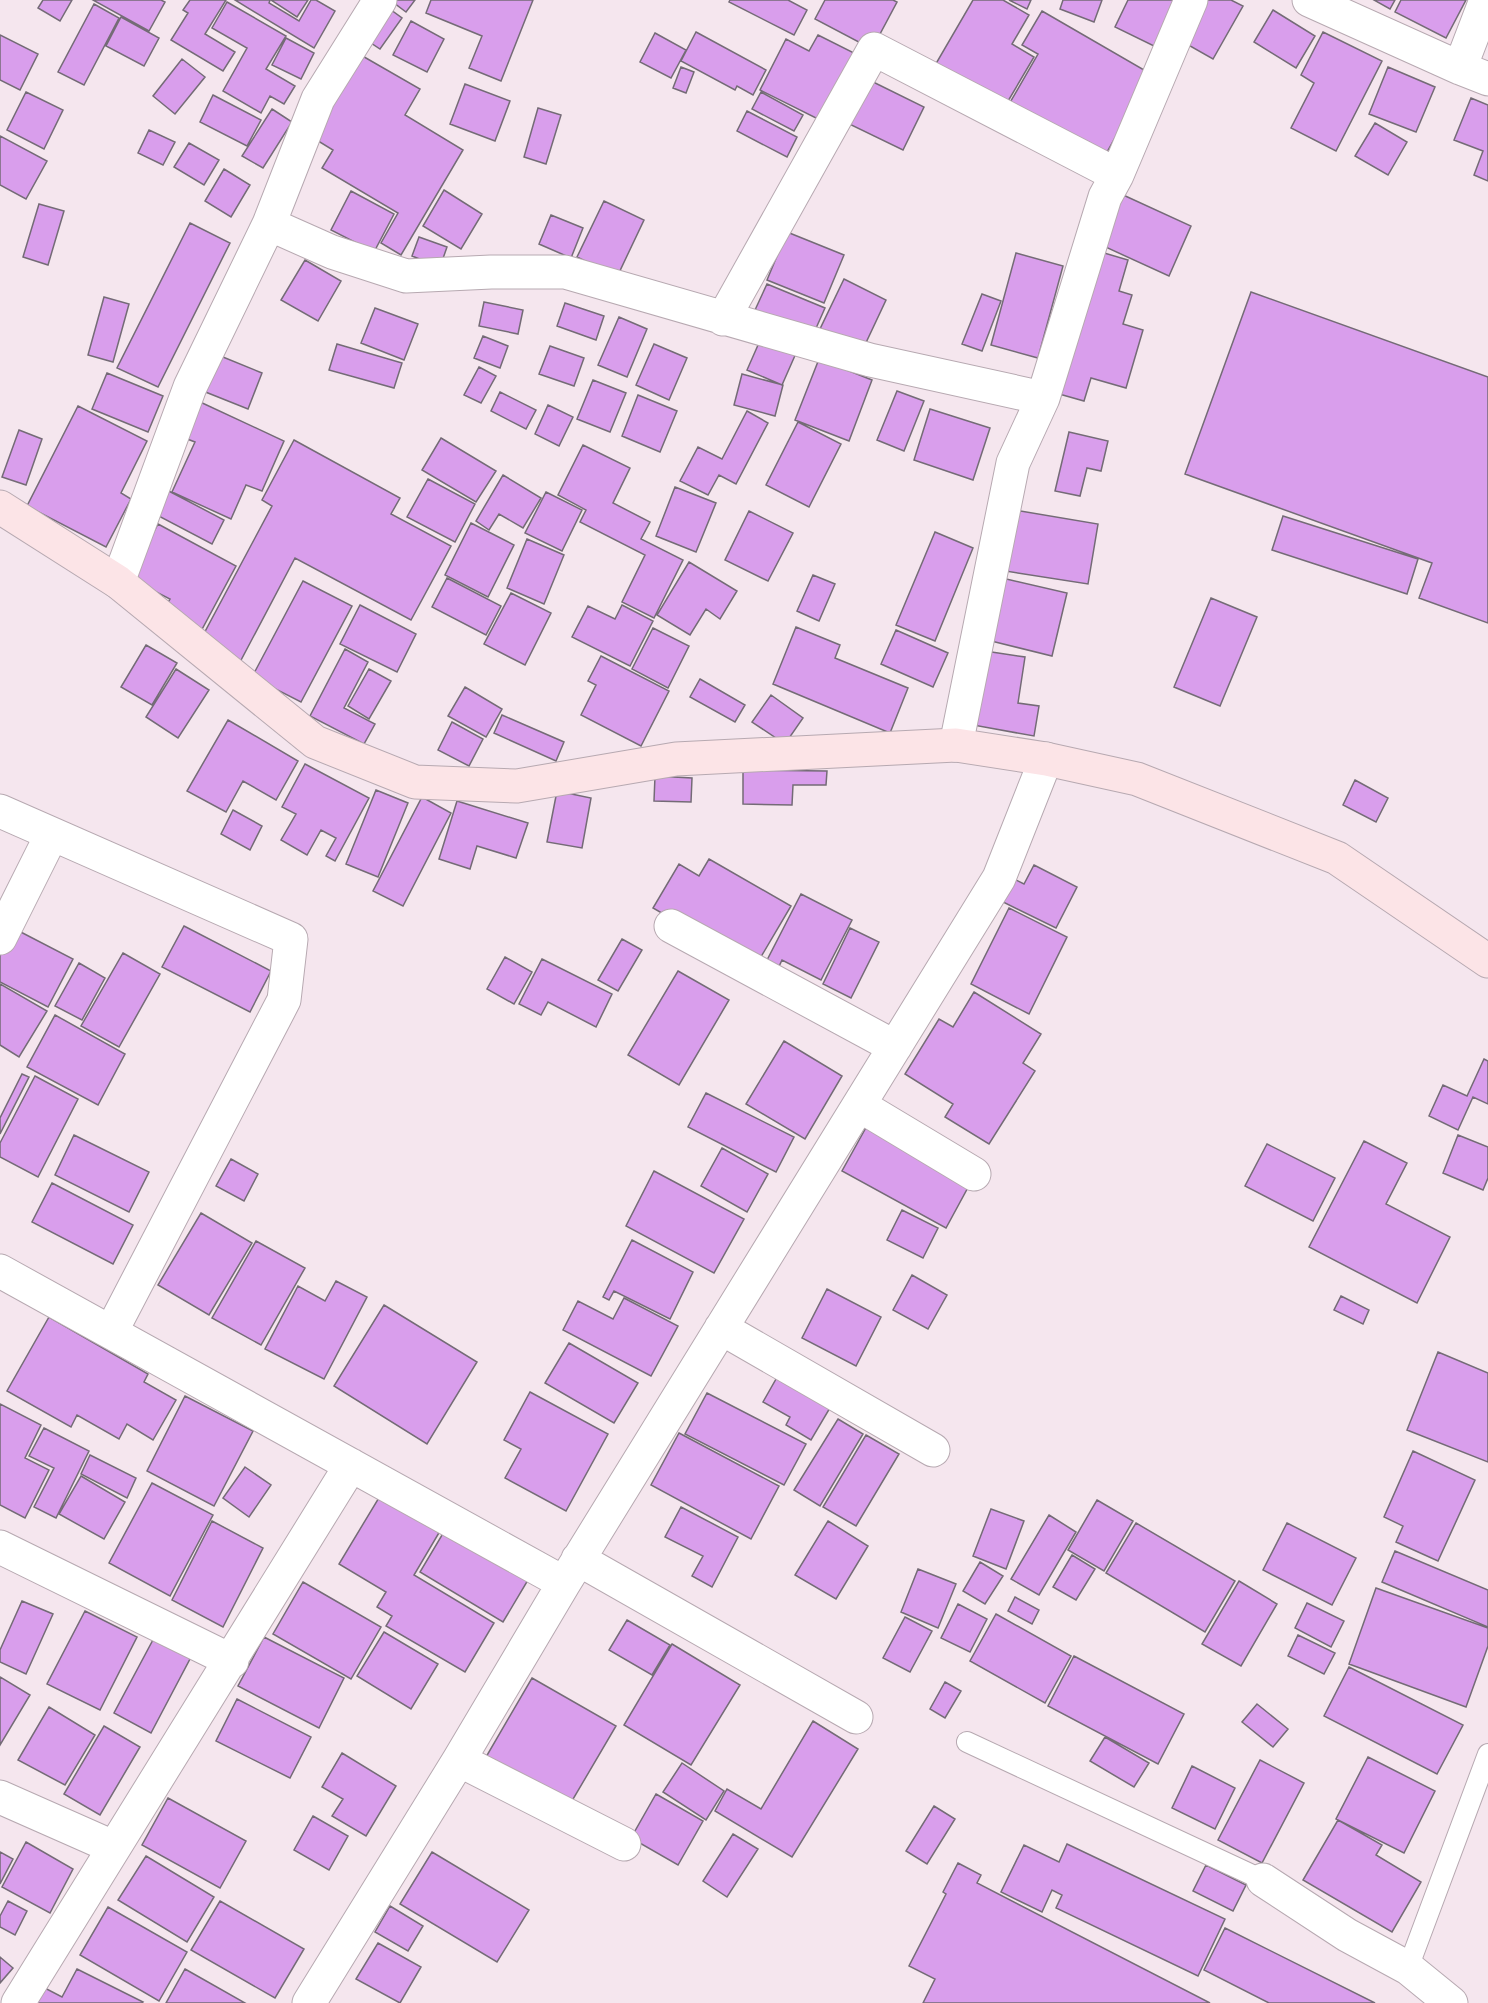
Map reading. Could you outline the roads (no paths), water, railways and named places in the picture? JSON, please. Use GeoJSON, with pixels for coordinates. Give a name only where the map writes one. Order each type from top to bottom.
{"type":"FeatureCollection","features":[{"type":"Feature","properties":{"kind":"street"},"geometry":{"type":"LineString","coordinates":[[118,582],[190,387],[269,224],[318,99],[380,0]]}},
{"type":"Feature","properties":{"kind":"street"},"geometry":{"type":"LineString","coordinates":[[956,745],[1013,462],[1043,398],[1105,197],[1117,175],[1191,0]]}},
{"type":"Feature","properties":{"kind":"street"},"geometry":{"type":"LineString","coordinates":[[1309,0],[1474,74],[1486,0]]}},
{"type":"Feature","properties":{"kind":"street"},"geometry":{"type":"LineString","coordinates":[[723,319],[874,49],[1117,175]]}},
{"type":"Feature","properties":{"kind":"street"},"geometry":{"type":"LineString","coordinates":[[269,224],[332,252],[406,276],[490,272],[565,272],[870,360],[1043,398]]}},
{"type":"Feature","properties":{"kind":"street"},"geometry":{"type":"LineString","coordinates":[[0,507],[118,582],[315,742],[415,782],[517,786],[676,759],[956,745],[1046,759],[1137,779],[1337,858],[1488,961]]}},
{"type":"Feature","properties":{"kind":"street"},"geometry":{"type":"LineString","coordinates":[[309,2003],[459,1760],[571,1571],[999,878],[1046,759]]}},
{"type":"Feature","properties":{"kind":"street"},"geometry":{"type":"LineString","coordinates":[[0,811],[291,939],[284,1000],[111,1332]]}},
{"type":"Feature","properties":{"kind":"street"},"geometry":{"type":"LineString","coordinates":[[0,938],[52,834]]}},
{"type":"Feature","properties":{"kind":"street"},"geometry":{"type":"LineString","coordinates":[[670,926],[895,1047]]}},
{"type":"Feature","properties":{"kind":"street"},"geometry":{"type":"LineString","coordinates":[[859,1106],[974,1174]]}},
{"type":"Feature","properties":{"kind":"street"},"geometry":{"type":"LineString","coordinates":[[0,1271],[351,1466],[571,1571],[856,1717]]}},
{"type":"Feature","properties":{"kind":"street"},"geometry":{"type":"LineString","coordinates":[[721,1328],[933,1450]]}},
{"type":"Feature","properties":{"kind":"street"},"geometry":{"type":"LineString","coordinates":[[18,2003],[351,1466]]}},
{"type":"Feature","properties":{"kind":"street"},"geometry":{"type":"LineString","coordinates":[[0,1547],[232,1661]]}},
{"type":"Feature","properties":{"kind":"street"},"geometry":{"type":"LineString","coordinates":[[459,1760],[624,1844]]}},
{"type":"Feature","properties":{"kind":"street"},"geometry":{"type":"LineString","coordinates":[[0,1797],[113,1847]]}},
{"type":"Feature","properties":{"kind":"street"},"geometry":{"type":"LineString","coordinates":[[1263,1880],[1347,1935],[1408,1968],[1451,2003]]}},
{"type":"Feature","properties":{"kind":"lane"},"geometry":{"type":"LineString","coordinates":[[967,1742],[1263,1880]]}},
{"type":"Feature","properties":{"kind":"lane"},"geometry":{"type":"LineString","coordinates":[[1408,1968],[1488,1754]]}}]}
